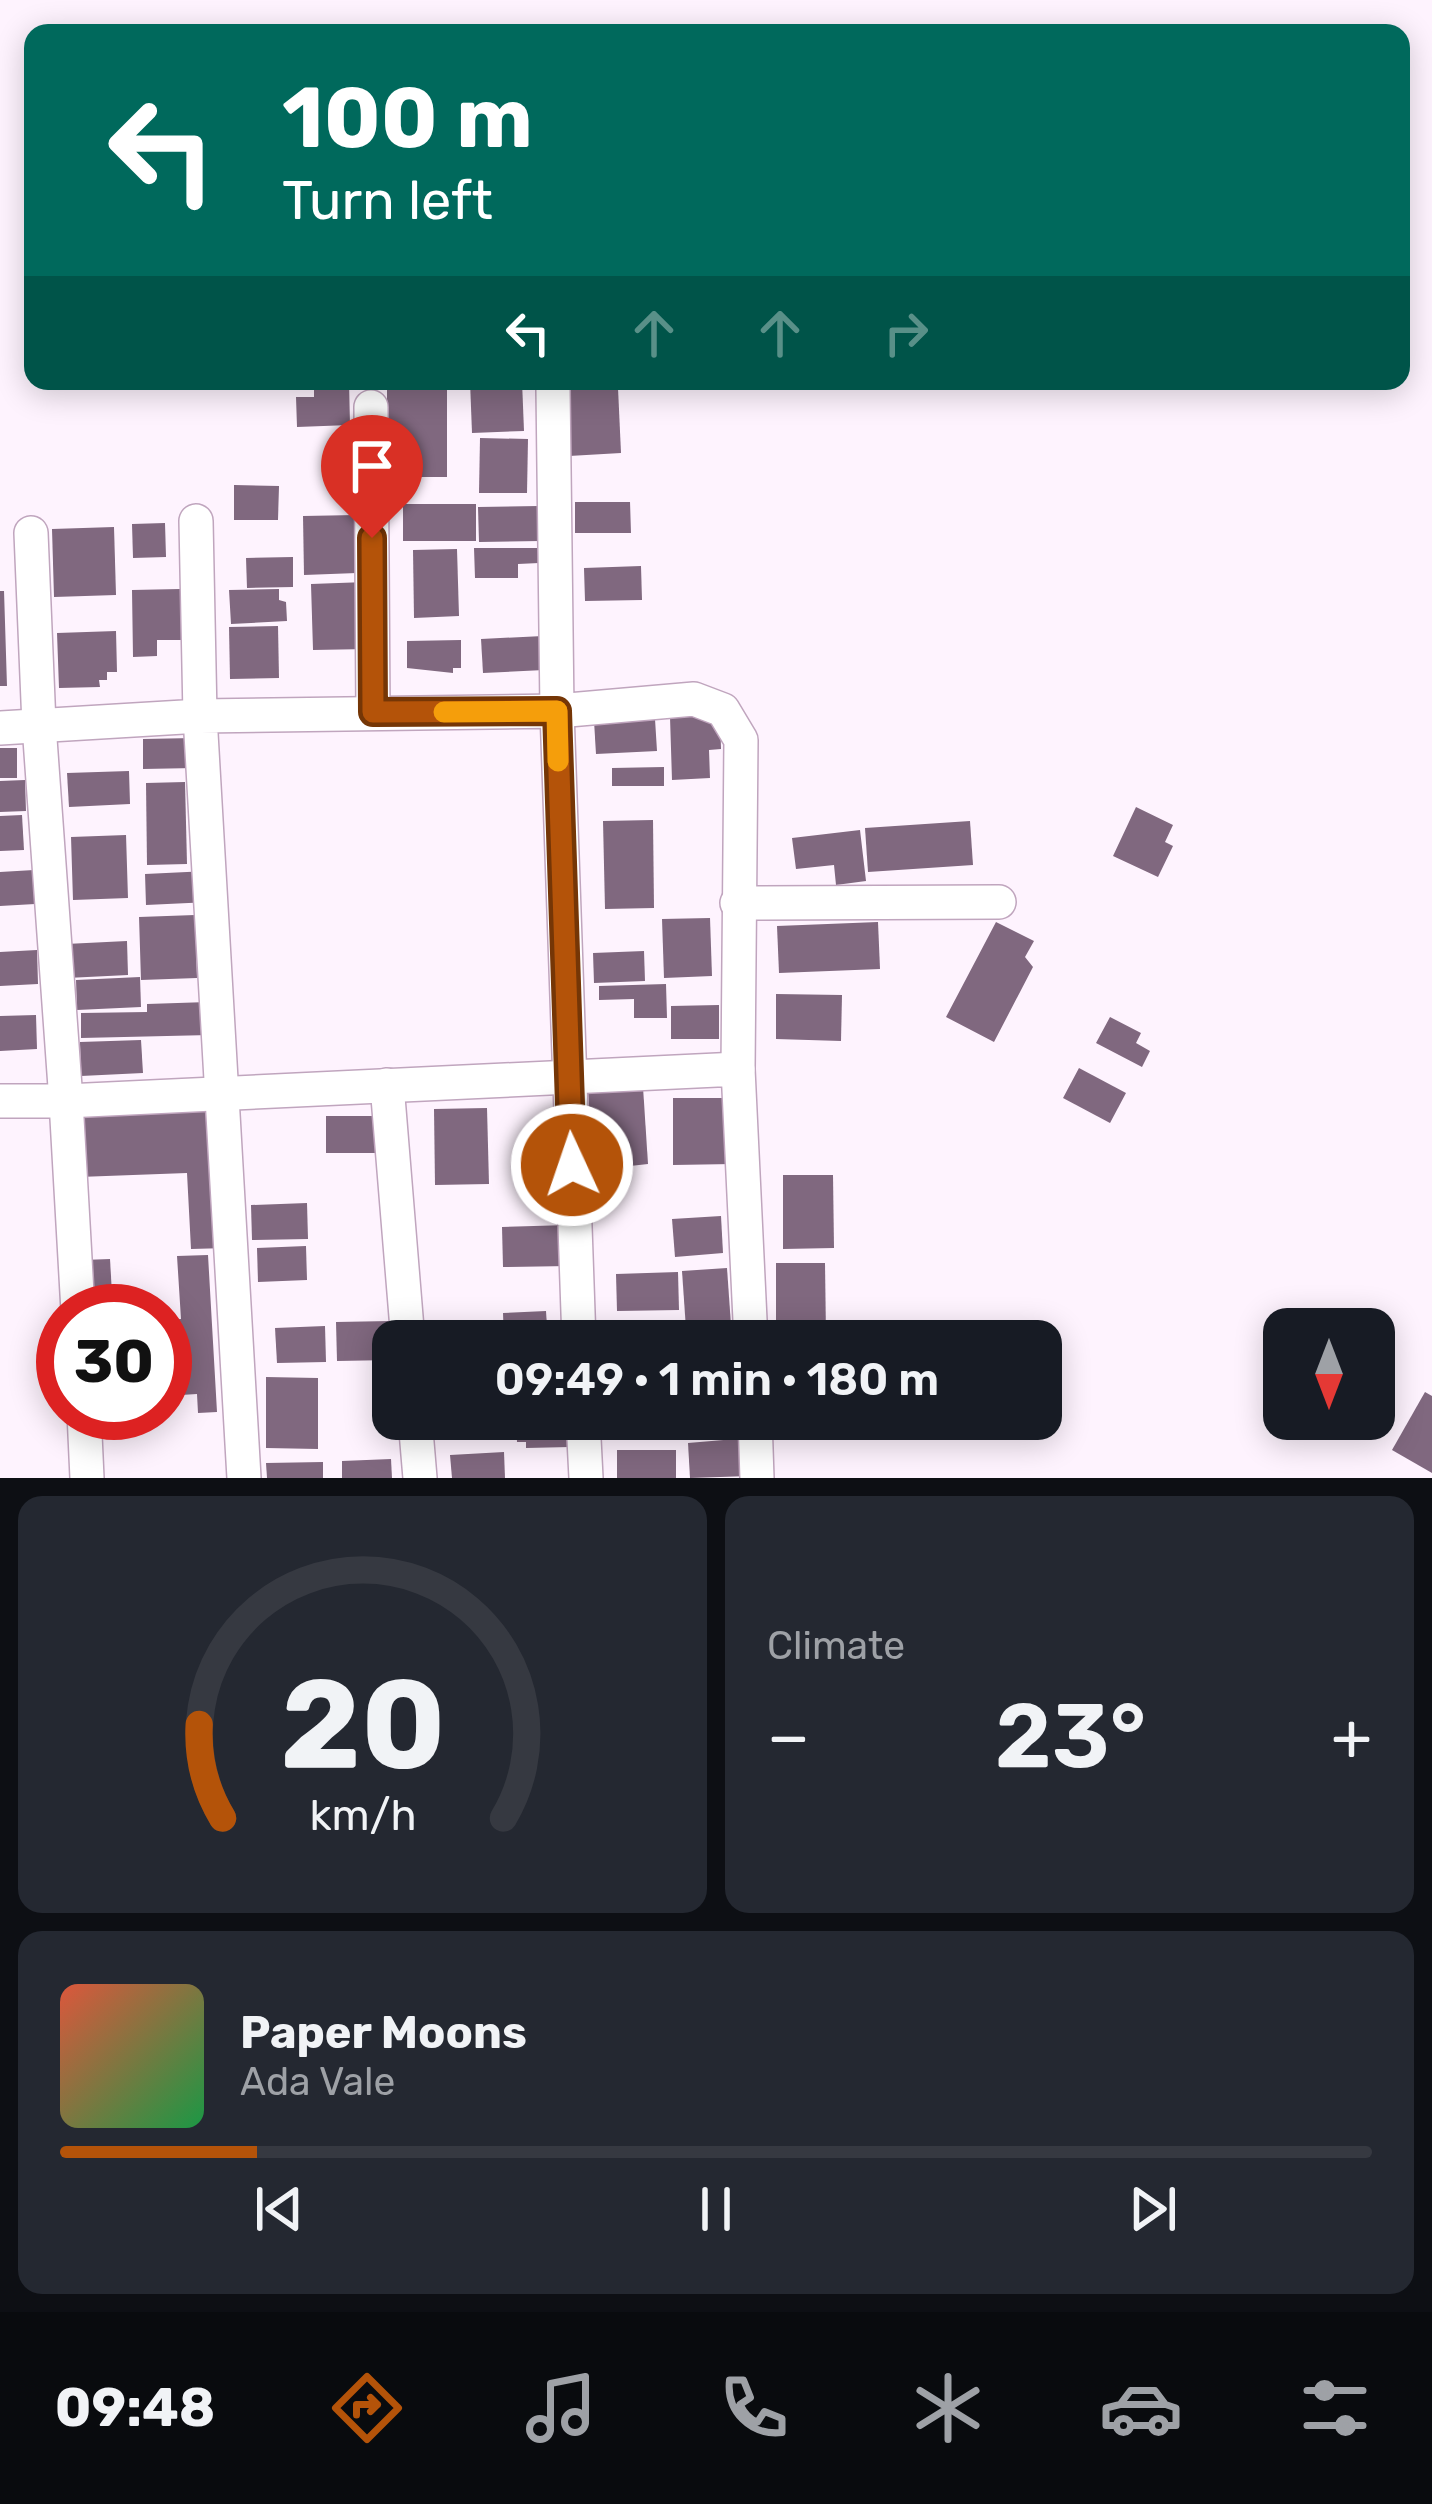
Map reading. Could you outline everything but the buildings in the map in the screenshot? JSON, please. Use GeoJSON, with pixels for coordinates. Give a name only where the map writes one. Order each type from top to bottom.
{"type":"FeatureCollection","features":[{"type":"Feature","properties":{"kind":"street"},"geometry":{"type":"LineString","coordinates":[[554,390],[557,711],[578,1320]]}},
{"type":"Feature","properties":{"kind":"street"},"geometry":{"type":"LineString","coordinates":[[371,407],[373,712]]}},
{"type":"Feature","properties":{"kind":"street"},"geometry":{"type":"LineString","coordinates":[[196,521],[200,716],[244,1478]]}},
{"type":"Feature","properties":{"kind":"street"},"geometry":{"type":"LineString","coordinates":[[31,533],[39,725],[76,1284]]}},
{"type":"Feature","properties":{"kind":"street"},"geometry":{"type":"LineString","coordinates":[[0,728],[200,716],[557,711],[694,699],[722,710],[741,740],[738,1069],[750,1320]]}},
{"type":"Feature","properties":{"kind":"street"},"geometry":{"type":"LineString","coordinates":[[737,903],[999,902]]}},
{"type":"Feature","properties":{"kind":"street"},"geometry":{"type":"LineString","coordinates":[[0,1101],[738,1069]]}},
{"type":"Feature","properties":{"kind":"street"},"geometry":{"type":"LineString","coordinates":[[387,1085],[406,1320]]}},
{"type":"Feature","properties":{"kind":"street"},"geometry":{"type":"LineString","coordinates":[[85,1440],[87,1478]]}},
{"type":"Feature","properties":{"kind":"street"},"geometry":{"type":"LineString","coordinates":[[416,1440],[419,1478]]}},
{"type":"Feature","properties":{"kind":"street"},"geometry":{"type":"LineString","coordinates":[[584,1440],[586,1478]]}},
{"type":"Feature","properties":{"kind":"street"},"geometry":{"type":"LineString","coordinates":[[755,1440],[758,1478]]}},
{"type":"Feature","properties":{"kind":"slow traffic"},"geometry":{"type":"LineString","coordinates":[[444,712],[557,711],[558,761]]}},
{"type":"Feature","properties":{"kind":"route"},"geometry":{"type":"LineString","coordinates":[[372,538],[373,712],[557,711],[572,1165]]}}]}
